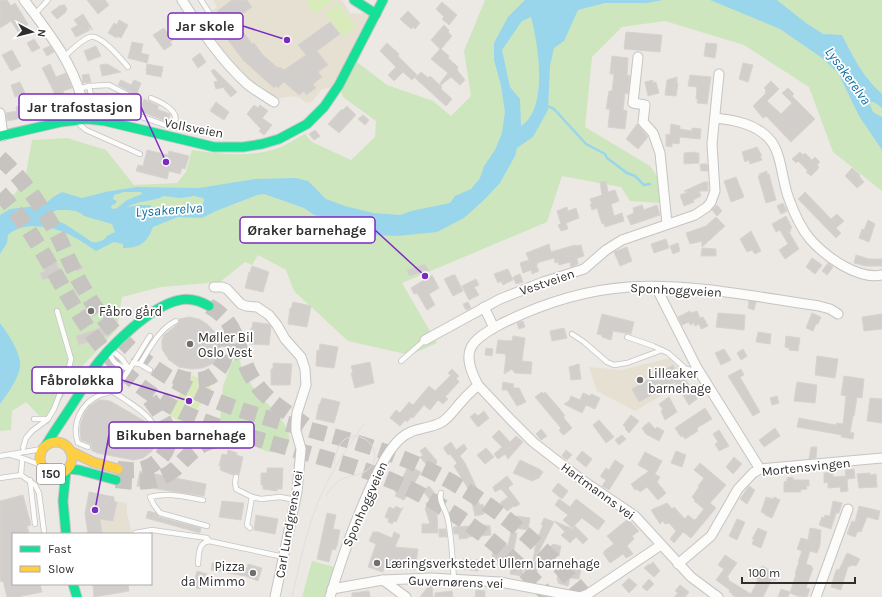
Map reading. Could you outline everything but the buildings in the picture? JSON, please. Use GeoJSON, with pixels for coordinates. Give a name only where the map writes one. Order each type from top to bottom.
{"type":"FeatureCollection","features":[{"type":"Feature","properties":{"kind":"main road"},"geometry":{"type":"LineString","coordinates":[[354,0],[376,14]]}},
{"type":"Feature","properties":{"kind":"main road","name":"Vollsveien"},"geometry":{"type":"LineString","coordinates":[[2,136],[79,120],[105,121],[202,145],[243,147],[262,144],[292,133],[315,116],[333,95],[384,0]]}},
{"type":"Feature","properties":{"kind":"main road"},"geometry":{"type":"LineString","coordinates":[[44,447],[81,391],[145,318],[169,303],[180,300],[192,300],[204,303],[205,310]]}},
{"type":"Feature","properties":{"kind":"main road"},"geometry":{"type":"LineString","coordinates":[[113,355],[162,316],[173,310],[179,309]]}},
{"type":"Feature","properties":{"kind":"main road"},"geometry":{"type":"LineString","coordinates":[[70,409],[66,432],[68,449],[84,459],[118,469]]}},
{"type":"Feature","properties":{"kind":"main road","name":"150"},"geometry":{"type":"LineString","coordinates":[[50,483],[48,473],[41,465],[40,454],[44,447],[53,442],[60,443],[68,449],[71,462],[67,470],[63,501],[66,533]]}},
{"type":"Feature","properties":{"kind":"main road"},"geometry":{"type":"LineString","coordinates":[[67,470],[79,470],[116,480]]}},
{"type":"Feature","properties":{"kind":"main road","name":"150"},"geometry":{"type":"LineString","coordinates":[[48,473],[57,475],[67,470]]}},
{"type":"Feature","properties":{"kind":"main road","name":"150"},"geometry":{"type":"LineString","coordinates":[[54,497],[59,533]]}},
{"type":"Feature","properties":{"kind":"main road"},"geometry":{"type":"LineString","coordinates":[[68,585],[77,597]]}},
{"type":"Feature","properties":{"kind":"street"},"geometry":{"type":"LineString","coordinates":[[24,0],[65,56],[82,99]]}},
{"type":"Feature","properties":{"kind":"street"},"geometry":{"type":"LineString","coordinates":[[182,0],[203,34],[224,61],[247,84],[274,102]]}},
{"type":"Feature","properties":{"kind":"street"},"geometry":{"type":"LineString","coordinates":[[638,57],[633,103],[645,105],[643,122],[653,133],[660,153],[668,224]]}},
{"type":"Feature","properties":{"kind":"street","name":"Vestveien"},"geometry":{"type":"LineString","coordinates":[[425,340],[484,307],[525,289],[584,269],[612,245],[632,236],[695,215],[702,211],[711,202],[715,191],[712,144],[719,74]]}},
{"type":"Feature","properties":{"kind":"street"},"geometry":{"type":"LineString","coordinates":[[0,113],[2,136]]}},
{"type":"Feature","properties":{"kind":"street"},"geometry":{"type":"LineString","coordinates":[[715,118],[748,125],[764,134],[771,141],[776,151],[788,198],[797,218],[811,240],[833,260],[845,267],[873,276],[882,275]]}},
{"type":"Feature","properties":{"kind":"street","name":"Carl Lundgrens vei"},"geometry":{"type":"LineString","coordinates":[[214,287],[222,287],[227,289],[241,304],[257,307],[269,315],[285,339],[301,357],[306,376],[306,385],[297,413],[296,423],[296,431],[300,449],[296,500],[275,597]]}},
{"type":"Feature","properties":{"kind":"street","name":"Sponhoggveien"},"geometry":{"type":"LineString","coordinates":[[331,593],[359,512],[379,470],[400,438],[405,434],[419,428],[437,424],[444,420],[478,385],[469,366],[469,354],[473,343],[494,328],[534,309],[566,298],[626,287],[691,288],[819,306],[838,314]]}},
{"type":"Feature","properties":{"kind":"street"},"geometry":{"type":"LineString","coordinates":[[656,287],[697,368],[760,469]]}},
{"type":"Feature","properties":{"kind":"street"},"geometry":{"type":"LineString","coordinates":[[484,307],[494,328]]}},
{"type":"Feature","properties":{"kind":"street","name":"Hartmanns vei"},"geometry":{"type":"LineString","coordinates":[[478,385],[533,442],[582,480],[628,511],[642,523],[691,577],[718,597]]}},
{"type":"Feature","properties":{"kind":"street","name":"Mortensvingen"},"geometry":{"type":"LineString","coordinates":[[678,564],[711,536],[738,489],[753,473],[760,469],[882,458]]}},
{"type":"Feature","properties":{"kind":"street"},"geometry":{"type":"LineString","coordinates":[[816,597],[848,509]]}},
{"type":"Feature","properties":{"kind":"street","name":"Guvernørens vei"},"geometry":{"type":"LineString","coordinates":[[331,593],[383,580],[431,578],[500,582],[580,597],[588,594],[660,544]]}},
{"type":"Feature","properties":{"kind":"street"},"geometry":{"type":"LineString","coordinates":[[383,580],[406,597]]}},
{"type":"Feature","properties":{"kind":"lane"},"geometry":{"type":"LineString","coordinates":[[35,14],[48,0]]}},
{"type":"Feature","properties":{"kind":"lane"},"geometry":{"type":"LineString","coordinates":[[201,0],[221,28]]}},
{"type":"Feature","properties":{"kind":"lane"},"geometry":{"type":"LineString","coordinates":[[65,56],[88,38],[95,36],[103,41],[128,67]]}},
{"type":"Feature","properties":{"kind":"lane"},"geometry":{"type":"LineString","coordinates":[[79,89],[89,86],[109,84],[132,97]]}},
{"type":"Feature","properties":{"kind":"lane"},"geometry":{"type":"LineString","coordinates":[[89,86],[92,97],[101,106],[171,127],[175,124],[174,114],[167,105],[151,98]]}},
{"type":"Feature","properties":{"kind":"lane"},"geometry":{"type":"LineString","coordinates":[[79,120],[82,128],[140,154]]}},
{"type":"Feature","properties":{"kind":"lane"},"geometry":{"type":"LineString","coordinates":[[146,131],[149,120]]}},
{"type":"Feature","properties":{"kind":"lane"},"geometry":{"type":"LineString","coordinates":[[23,448],[26,438],[48,419],[54,409],[68,372],[71,359],[57,311]]}},
{"type":"Feature","properties":{"kind":"lane"},"geometry":{"type":"LineString","coordinates":[[140,364],[160,333],[176,321]]}},
{"type":"Feature","properties":{"kind":"lane"},"geometry":{"type":"LineString","coordinates":[[572,334],[584,342],[607,362],[614,365],[627,363],[662,350]]}},
{"type":"Feature","properties":{"kind":"lane"},"geometry":{"type":"LineString","coordinates":[[88,448],[78,443],[75,436],[77,418],[82,408],[89,401],[99,395],[112,391],[117,387],[150,336]]}},
{"type":"Feature","properties":{"kind":"lane"},"geometry":{"type":"LineString","coordinates":[[627,337],[668,353],[686,369],[692,370],[697,368]]}},
{"type":"Feature","properties":{"kind":"lane"},"geometry":{"type":"LineString","coordinates":[[401,361],[425,340]]}},
{"type":"Feature","properties":{"kind":"lane"},"geometry":{"type":"LineString","coordinates":[[113,355],[118,366],[129,369]]}},
{"type":"Feature","properties":{"kind":"lane"},"geometry":{"type":"LineString","coordinates":[[113,355],[124,360],[129,369]]}},
{"type":"Feature","properties":{"kind":"lane"},"geometry":{"type":"LineString","coordinates":[[133,363],[140,364],[150,370]]}},
{"type":"Feature","properties":{"kind":"lane"},"geometry":{"type":"LineString","coordinates":[[112,391],[147,416],[153,423],[153,426]]}},
{"type":"Feature","properties":{"kind":"lane"},"geometry":{"type":"LineString","coordinates":[[34,419],[48,419]]}},
{"type":"Feature","properties":{"kind":"lane"},"geometry":{"type":"LineString","coordinates":[[0,456],[44,447]]}},
{"type":"Feature","properties":{"kind":"lane"},"geometry":{"type":"LineString","coordinates":[[9,455],[41,465]]}},
{"type":"Feature","properties":{"kind":"lane"},"geometry":{"type":"LineString","coordinates":[[21,475],[22,462]]}},
{"type":"Feature","properties":{"kind":"lane"},"geometry":{"type":"LineString","coordinates":[[0,478],[21,475],[35,485],[39,494],[44,531]]}},
{"type":"Feature","properties":{"kind":"lane"},"geometry":{"type":"LineString","coordinates":[[236,477],[236,489],[252,497],[261,499],[280,497],[296,500]]}},
{"type":"Feature","properties":{"kind":"lane"},"geometry":{"type":"LineString","coordinates":[[30,480],[35,524]]}},
{"type":"Feature","properties":{"kind":"lane"},"geometry":{"type":"LineString","coordinates":[[441,493],[440,498],[449,528],[454,579]]}},
{"type":"Feature","properties":{"kind":"lane"},"geometry":{"type":"LineString","coordinates":[[203,500],[161,494],[150,496],[160,513],[207,526]]}},
{"type":"Feature","properties":{"kind":"lane"},"geometry":{"type":"LineString","coordinates":[[250,528],[247,526],[252,497]]}},
{"type":"Feature","properties":{"kind":"lane"},"geometry":{"type":"LineString","coordinates":[[135,533],[152,530],[207,538],[209,541],[284,557]]}},
{"type":"Feature","properties":{"kind":"lane"},"geometry":{"type":"LineString","coordinates":[[198,564],[200,547],[204,542],[209,541]]}},
{"type":"Feature","properties":{"kind":"shaded area"},"geometry":{"type":"Polygon","coordinates":[[[213,0],[342,0],[350,13],[376,14],[339,85],[321,90],[312,102],[306,103],[300,98],[294,96],[275,99],[253,83],[226,57],[204,23],[212,11],[217,7],[213,0]]]}},
{"type":"Feature","properties":{"kind":"shaded area","name":"Lilleaker barnehage"},"geometry":{"type":"Polygon","coordinates":[[[670,358],[674,364],[682,370],[694,372],[696,375],[635,411],[597,391],[589,367],[621,370],[670,358]]]}},
{"type":"Feature","properties":{"kind":"shaded area"},"geometry":{"type":"Polygon","coordinates":[[[89,492],[114,497],[114,501],[127,503],[127,513],[131,533],[88,533],[86,514],[89,492]]]}},
{"type":"Feature","properties":{"kind":"green space"},"geometry":{"type":"Polygon","coordinates":[[[310,0],[334,0],[315,14],[306,2],[310,0]]]}},
{"type":"Feature","properties":{"kind":"green space"},"geometry":{"type":"Polygon","coordinates":[[[485,0],[882,0],[882,191],[833,152],[809,87],[744,45],[665,21],[622,27],[592,57],[585,127],[650,166],[658,177],[661,203],[630,201],[621,187],[562,176],[547,222],[402,283],[437,343],[410,355],[348,341],[294,291],[286,270],[258,255],[252,265],[245,262],[220,282],[161,287],[122,297],[117,329],[76,373],[48,425],[26,402],[12,411],[11,430],[0,431],[0,196],[15,194],[26,173],[32,140],[67,138],[106,150],[134,185],[177,183],[186,172],[192,150],[225,154],[257,153],[281,147],[305,134],[312,142],[351,160],[375,137],[376,121],[343,97],[339,85],[353,59],[387,85],[433,101],[451,116],[471,96],[464,51],[485,0]]]}},
{"type":"Feature","properties":{"kind":"green space"},"geometry":{"type":"Polygon","coordinates":[[[338,3],[356,27],[342,37],[325,12],[338,3]]]}},
{"type":"Feature","properties":{"kind":"green space"},"geometry":{"type":"Polygon","coordinates":[[[236,358],[239,359],[253,387],[283,421],[289,435],[289,441],[285,449],[279,452],[268,452],[242,439],[227,437],[219,433],[223,386],[232,362],[236,358]]]}},
{"type":"Feature","properties":{"kind":"green space"},"geometry":{"type":"Polygon","coordinates":[[[193,375],[211,388],[186,426],[167,413],[193,375]]]}},
{"type":"Feature","properties":{"kind":"green space"},"geometry":{"type":"Polygon","coordinates":[[[312,561],[335,567],[326,597],[302,597],[312,561]]]}},
{"type":"Feature","properties":{"kind":"water","name":"Lysakerelva"},"geometry":{"type":"Polygon","coordinates":[[[525,0],[663,0],[647,3],[605,3],[578,10],[564,41],[554,48],[550,66],[548,110],[533,137],[517,148],[515,156],[500,183],[484,200],[464,218],[437,232],[398,236],[369,235],[336,220],[314,215],[304,208],[264,194],[257,195],[202,218],[178,217],[153,227],[145,241],[134,247],[123,248],[123,244],[114,242],[96,251],[77,238],[55,229],[29,226],[14,231],[8,235],[7,243],[0,254],[0,215],[10,209],[44,205],[53,197],[62,192],[82,198],[105,192],[136,187],[199,188],[255,179],[296,178],[308,181],[326,199],[345,206],[373,213],[400,215],[411,211],[450,203],[455,196],[471,189],[480,178],[484,166],[495,150],[502,133],[505,112],[501,86],[494,60],[494,43],[508,17],[525,0]],[[531,17],[522,21],[502,50],[510,87],[520,99],[521,126],[530,118],[535,105],[539,75],[534,28],[531,17]],[[124,192],[114,195],[113,199],[117,201],[111,208],[114,209],[127,200],[142,194],[141,192],[124,192]],[[164,196],[136,203],[127,207],[150,205],[154,208],[166,210],[201,206],[204,200],[203,198],[194,196],[180,198],[164,196]],[[58,210],[47,213],[48,217],[65,224],[92,242],[100,241],[115,232],[112,224],[84,216],[76,211],[58,210]]]}},
{"type":"Feature","properties":{"kind":"water","name":"Lysakerelva"},"geometry":{"type":"Polygon","coordinates":[[[710,0],[777,0],[806,23],[823,34],[842,35],[854,59],[864,74],[882,94],[882,108],[874,102],[869,102],[873,112],[882,117],[882,150],[859,116],[838,73],[822,58],[780,29],[710,0]]]}},
{"type":"Feature","properties":{"kind":"water"},"geometry":{"type":"Polygon","coordinates":[[[0,323],[15,346],[19,357],[20,367],[13,384],[0,404],[0,323]]]}},
{"type":"Feature","properties":{"kind":"waterway"},"geometry":{"type":"LineString","coordinates":[[545,105],[554,109],[586,144],[605,154],[607,158],[627,173],[635,176],[644,185],[650,184]]}},
{"type":"Feature","properties":{"kind":"tunnel"},"geometry":{"type":"LineString","coordinates":[[0,158],[18,176],[47,216],[80,283],[98,311],[123,341],[152,366],[178,383],[233,407],[262,417],[380,450],[404,459],[451,482],[494,509],[515,525],[566,573],[586,597]]}},
{"type":"Feature","properties":{"kind":"tunnel"},"geometry":{"type":"LineString","coordinates":[[0,193],[21,219],[88,328],[107,353],[129,377],[156,397],[188,415],[205,422],[239,434],[358,468],[418,493],[460,518],[498,546],[516,562],[549,597]]}},
{"type":"Feature","properties":{"kind":"tunnel"},"geometry":{"type":"LineString","coordinates":[[209,306],[220,313],[233,330],[248,370],[259,388],[277,405],[305,425]]}},
{"type":"Feature","properties":{"kind":"tunnel"},"geometry":{"type":"LineString","coordinates":[[175,376],[187,380],[200,380],[209,378],[216,373],[221,367],[226,351],[226,342],[220,326]]}},
{"type":"Feature","properties":{"kind":"tunnel"},"geometry":{"type":"LineString","coordinates":[[118,469],[135,470],[144,469],[151,466],[162,457],[168,445],[168,431],[164,421],[146,394]]}},
{"type":"Feature","properties":{"kind":"tunnel"},"geometry":{"type":"LineString","coordinates":[[116,480],[132,482],[155,480],[175,469],[201,445],[211,441],[220,440],[243,441]]}},
{"type":"Feature","properties":{"kind":"tram line"},"geometry":{"type":"LineString","coordinates":[[292,597],[301,558],[316,507],[330,476],[364,424]]}},
{"type":"Feature","properties":{"kind":"tram line"},"geometry":{"type":"LineString","coordinates":[[326,496],[332,487],[340,480],[360,474],[372,466],[375,454],[373,447],[363,438],[356,436],[350,437],[344,440],[339,446],[336,452],[334,464]]}},
{"type":"Feature","properties":{"kind":"traffic: fast"},"geometry":{"type":"LineString","coordinates":[[354,0],[376,14]]}},
{"type":"Feature","properties":{"kind":"traffic: fast"},"geometry":{"type":"LineString","coordinates":[[0,136],[61,122],[87,119],[105,121],[214,147],[243,147],[279,139],[307,124],[324,107],[339,85],[383,0]]}},
{"type":"Feature","properties":{"kind":"traffic: fast"},"geometry":{"type":"LineString","coordinates":[[46,445],[82,389],[91,372],[119,340],[131,329],[156,310],[180,300],[194,300],[209,306]]}},
{"type":"Feature","properties":{"kind":"traffic: fast"},"geometry":{"type":"LineString","coordinates":[[68,469],[79,470],[116,480]]}},
{"type":"Feature","properties":{"kind":"traffic: fast"},"geometry":{"type":"LineString","coordinates":[[66,471],[63,501],[66,533]]}},
{"type":"Feature","properties":{"kind":"traffic: fast"},"geometry":{"type":"LineString","coordinates":[[73,585],[77,597]]}},
{"type":"Feature","properties":{"kind":"traffic: slow"},"geometry":{"type":"LineString","coordinates":[[53,442],[59,442],[69,449],[72,458],[71,464],[65,471],[59,474],[53,474],[43,467],[40,461],[40,455],[47,445],[53,442]]}},
{"type":"Feature","properties":{"kind":"traffic: slow"},"geometry":{"type":"LineString","coordinates":[[70,451],[93,462],[118,469]]}},
{"type":"Feature","properties":{"kind":"place","name":"Jar skole"},"geometry":{"type":"Point","coordinates":[287,40]}},
{"type":"Feature","properties":{"kind":"place","name":"Jar trafostasjon"},"geometry":{"type":"Point","coordinates":[166,162]}},
{"type":"Feature","properties":{"kind":"place","name":"Øraker barnehage"},"geometry":{"type":"Point","coordinates":[425,276]}},
{"type":"Feature","properties":{"kind":"place","name":"Fåbro gård"},"geometry":{"type":"Point","coordinates":[91,311]}},
{"type":"Feature","properties":{"kind":"place","name":"Møller Bil Oslo Vest"},"geometry":{"type":"Point","coordinates":[190,344]}},
{"type":"Feature","properties":{"kind":"place","name":"Lilleaker barnehage"},"geometry":{"type":"Point","coordinates":[640,380]}},
{"type":"Feature","properties":{"kind":"place","name":"Fåbroløkka"},"geometry":{"type":"Point","coordinates":[189,401]}},
{"type":"Feature","properties":{"kind":"place","name":"Bikuben barnehage"},"geometry":{"type":"Point","coordinates":[95,510]}},
{"type":"Feature","properties":{"kind":"place","name":"Læringsverkstedet Ullern barnehage"},"geometry":{"type":"Point","coordinates":[377,563]}},
{"type":"Feature","properties":{"kind":"place","name":"Pizza da Mimmo"},"geometry":{"type":"Point","coordinates":[253,573]}}]}
